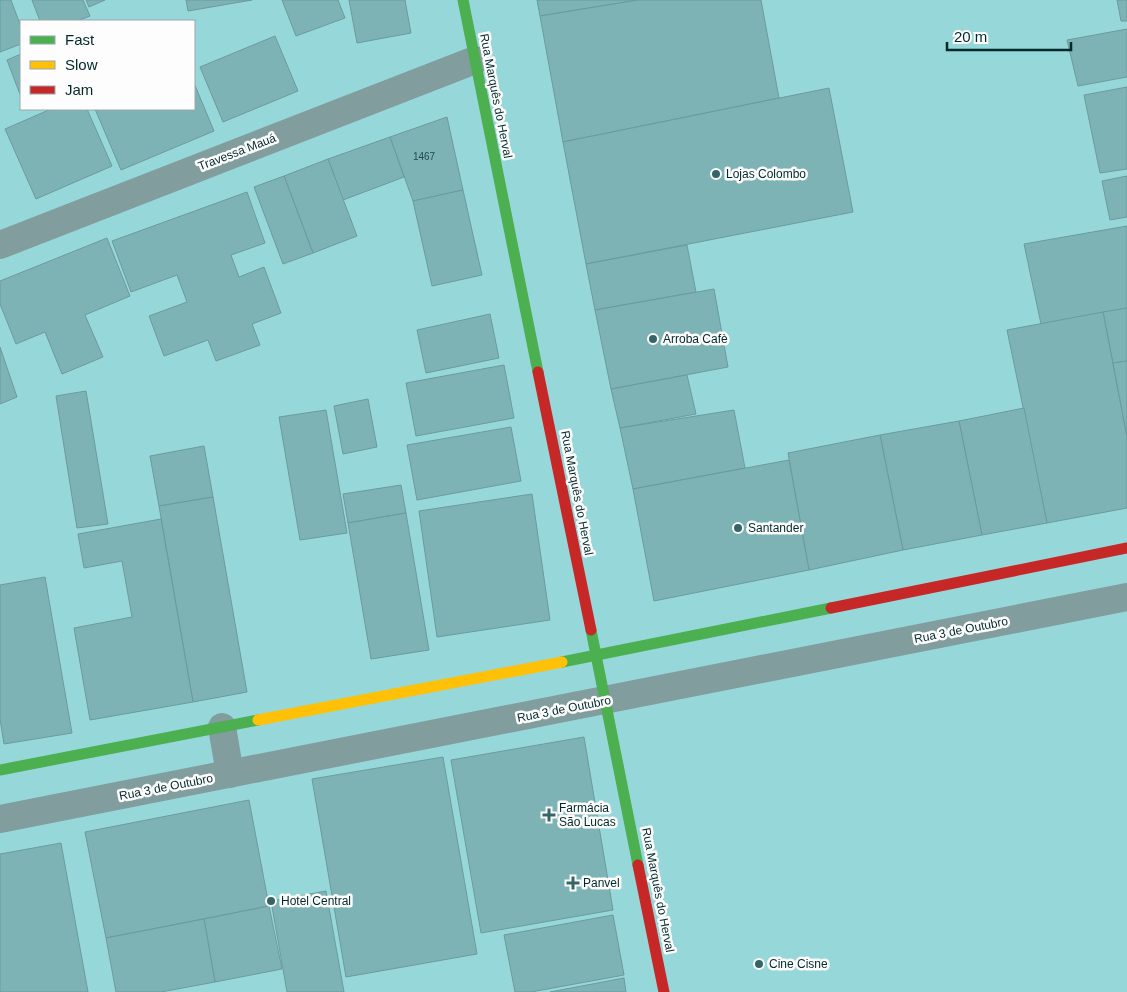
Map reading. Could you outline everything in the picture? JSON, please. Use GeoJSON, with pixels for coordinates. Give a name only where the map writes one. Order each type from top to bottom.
{"type":"FeatureCollection","features":[{"type":"Feature","properties":{"kind":"street","name":"Rua Marquês do Herval"},"geometry":{"type":"LineString","coordinates":[[463,0],[664,992]]}},
{"type":"Feature","properties":{"kind":"street","name":"Travessa Mauá"},"geometry":{"type":"LineString","coordinates":[[0,245],[475,60]]}},
{"type":"Feature","properties":{"kind":"street"},"geometry":{"type":"LineString","coordinates":[[0,770],[596,655],[1127,548]]}},
{"type":"Feature","properties":{"kind":"street","name":"Rua 3 de Outubro"},"geometry":{"type":"LineString","coordinates":[[0,819],[1127,597]]}},
{"type":"Feature","properties":{"kind":"street"},"geometry":{"type":"LineString","coordinates":[[222,727],[230,774]]}},
{"type":"Feature","properties":{"kind":"building"},"geometry":{"type":"Polygon","coordinates":[[[0,0],[11,0],[20,24],[20,44],[0,52],[0,0]]]}},
{"type":"Feature","properties":{"kind":"building"},"geometry":{"type":"Polygon","coordinates":[[[32,0],[83,0],[90,16],[80,20],[40,20],[32,0]]]}},
{"type":"Feature","properties":{"kind":"building"},"geometry":{"type":"Polygon","coordinates":[[[86,0],[105,0],[89,7],[86,0]]]}},
{"type":"Feature","properties":{"kind":"building"},"geometry":{"type":"Polygon","coordinates":[[[186,0],[252,0],[188,11],[186,0]]]}},
{"type":"Feature","properties":{"kind":"building"},"geometry":{"type":"Polygon","coordinates":[[[282,0],[338,0],[345,18],[296,36],[282,0]]]}},
{"type":"Feature","properties":{"kind":"building"},"geometry":{"type":"Polygon","coordinates":[[[349,0],[405,0],[411,33],[357,43],[349,0]]]}},
{"type":"Feature","properties":{"kind":"building"},"geometry":{"type":"Polygon","coordinates":[[[537,0],[638,0],[540,16],[537,0]]]}},
{"type":"Feature","properties":{"kind":"building"},"geometry":{"type":"Polygon","coordinates":[[[638,0],[761,0],[779,98],[563,142],[540,16],[638,0]]]}},
{"type":"Feature","properties":{"kind":"building"},"geometry":{"type":"Polygon","coordinates":[[[1117,0],[1127,0],[1127,21],[1121,21],[1117,0]]]}},
{"type":"Feature","properties":{"kind":"building"},"geometry":{"type":"Polygon","coordinates":[[[1127,29],[1127,77],[1078,86],[1067,40],[1127,29]]]}},
{"type":"Feature","properties":{"kind":"building"},"geometry":{"type":"Polygon","coordinates":[[[275,36],[298,91],[223,122],[200,67],[275,36]]]}},
{"type":"Feature","properties":{"kind":"building"},"geometry":{"type":"Polygon","coordinates":[[[20,54],[20,94],[7,60],[20,54]]]}},
{"type":"Feature","properties":{"kind":"building"},"geometry":{"type":"Polygon","coordinates":[[[195,85],[214,131],[121,170],[95,110],[195,110],[195,85]]]}},
{"type":"Feature","properties":{"kind":"building"},"geometry":{"type":"Polygon","coordinates":[[[1127,87],[1127,169],[1100,173],[1084,95],[1127,87]]]}},
{"type":"Feature","properties":{"kind":"building"},"geometry":{"type":"Polygon","coordinates":[[[829,88],[853,212],[586,264],[563,142],[829,88]]]}},
{"type":"Feature","properties":{"kind":"building"},"geometry":{"type":"Polygon","coordinates":[[[49,110],[87,110],[112,166],[36,199],[5,129],[49,110]]]}},
{"type":"Feature","properties":{"kind":"building"},"geometry":{"type":"Polygon","coordinates":[[[447,117],[463,190],[413,201],[390,137],[447,117]]]}},
{"type":"Feature","properties":{"kind":"building"},"geometry":{"type":"Polygon","coordinates":[[[390,137],[404,177],[343,200],[328,159],[390,137]]]}},
{"type":"Feature","properties":{"kind":"building"},"geometry":{"type":"Polygon","coordinates":[[[328,159],[357,236],[313,253],[284,176],[328,159]]]}},
{"type":"Feature","properties":{"kind":"building"},"geometry":{"type":"Polygon","coordinates":[[[284,176],[313,253],[283,264],[254,187],[284,176]]]}},
{"type":"Feature","properties":{"kind":"building"},"geometry":{"type":"Polygon","coordinates":[[[1127,176],[1127,217],[1110,220],[1102,181],[1127,176]]]}},
{"type":"Feature","properties":{"kind":"building"},"geometry":{"type":"Polygon","coordinates":[[[463,190],[482,275],[432,286],[413,201],[463,190]]]}},
{"type":"Feature","properties":{"kind":"building"},"geometry":{"type":"Polygon","coordinates":[[[247,192],[265,243],[231,255],[239,277],[264,267],[281,313],[252,324],[260,345],[216,361],[208,340],[164,356],[149,316],[187,302],[177,275],[131,292],[112,241],[247,192]]]}},
{"type":"Feature","properties":{"kind":"building"},"geometry":{"type":"Polygon","coordinates":[[[1127,226],[1127,308],[1041,324],[1024,244],[1127,226]]]}},
{"type":"Feature","properties":{"kind":"building"},"geometry":{"type":"Polygon","coordinates":[[[107,238],[130,296],[85,315],[103,357],[62,374],[45,332],[16,344],[0,304],[0,281],[107,238]]]}},
{"type":"Feature","properties":{"kind":"building"},"geometry":{"type":"Polygon","coordinates":[[[687,245],[696,292],[595,310],[586,264],[687,245]]]}},
{"type":"Feature","properties":{"kind":"building"},"geometry":{"type":"Polygon","coordinates":[[[714,289],[728,367],[611,389],[595,310],[714,289]]]}},
{"type":"Feature","properties":{"kind":"building"},"geometry":{"type":"Polygon","coordinates":[[[1127,308],[1127,361],[1113,363],[1103,312],[1127,308]]]}},
{"type":"Feature","properties":{"kind":"building"},"geometry":{"type":"Polygon","coordinates":[[[1103,312],[1127,437],[1127,508],[1047,523],[1007,330],[1103,312]]]}},
{"type":"Feature","properties":{"kind":"building"},"geometry":{"type":"Polygon","coordinates":[[[490,314],[499,358],[426,373],[417,330],[490,314]]]}},
{"type":"Feature","properties":{"kind":"building"},"geometry":{"type":"Polygon","coordinates":[[[0,347],[17,397],[0,404],[0,347]]]}},
{"type":"Feature","properties":{"kind":"building"},"geometry":{"type":"Polygon","coordinates":[[[1127,361],[1127,437],[1113,363],[1127,361]]]}},
{"type":"Feature","properties":{"kind":"building"},"geometry":{"type":"Polygon","coordinates":[[[504,365],[514,418],[416,436],[406,383],[504,365]]]}},
{"type":"Feature","properties":{"kind":"building"},"geometry":{"type":"Polygon","coordinates":[[[687,375],[696,414],[620,428],[611,389],[687,375]]]}},
{"type":"Feature","properties":{"kind":"building"},"geometry":{"type":"Polygon","coordinates":[[[86,391],[108,524],[77,528],[56,396],[86,391]]]}},
{"type":"Feature","properties":{"kind":"building"},"geometry":{"type":"Polygon","coordinates":[[[368,399],[377,447],[343,454],[334,406],[368,399]]]}},
{"type":"Feature","properties":{"kind":"building"},"geometry":{"type":"Polygon","coordinates":[[[1024,408],[1047,523],[982,535],[959,421],[1024,408]]]}},
{"type":"Feature","properties":{"kind":"building"},"geometry":{"type":"Polygon","coordinates":[[[326,410],[347,533],[300,540],[279,417],[326,410]]]}},
{"type":"Feature","properties":{"kind":"building"},"geometry":{"type":"Polygon","coordinates":[[[734,410],[745,468],[633,489],[620,428],[734,410]]]}},
{"type":"Feature","properties":{"kind":"building"},"geometry":{"type":"Polygon","coordinates":[[[959,421],[982,535],[903,550],[880,435],[959,421]]]}},
{"type":"Feature","properties":{"kind":"building"},"geometry":{"type":"Polygon","coordinates":[[[511,427],[521,481],[417,500],[407,445],[511,427]]]}},
{"type":"Feature","properties":{"kind":"building"},"geometry":{"type":"Polygon","coordinates":[[[880,435],[903,550],[809,570],[788,453],[880,435]]]}},
{"type":"Feature","properties":{"kind":"building"},"geometry":{"type":"Polygon","coordinates":[[[204,446],[213,497],[159,506],[150,456],[204,446]]]}},
{"type":"Feature","properties":{"kind":"building"},"geometry":{"type":"Polygon","coordinates":[[[789,460],[809,570],[654,601],[633,489],[789,460]]]}},
{"type":"Feature","properties":{"kind":"building"},"geometry":{"type":"Polygon","coordinates":[[[401,485],[406,513],[348,523],[343,494],[401,485]]]}},
{"type":"Feature","properties":{"kind":"building"},"geometry":{"type":"Polygon","coordinates":[[[532,494],[550,620],[437,637],[419,511],[532,494]]]}},
{"type":"Feature","properties":{"kind":"building"},"geometry":{"type":"Polygon","coordinates":[[[213,497],[247,692],[193,702],[159,506],[213,497]]]}},
{"type":"Feature","properties":{"kind":"building"},"geometry":{"type":"Polygon","coordinates":[[[406,513],[429,650],[371,659],[348,523],[406,513]]]}},
{"type":"Feature","properties":{"kind":"building"},"geometry":{"type":"Polygon","coordinates":[[[161,519],[193,702],[90,720],[74,628],[132,617],[122,561],[84,568],[78,534],[161,519]]]}},
{"type":"Feature","properties":{"kind":"building"},"geometry":{"type":"Polygon","coordinates":[[[45,577],[72,733],[4,744],[0,719],[0,585],[45,577]]]}},
{"type":"Feature","properties":{"kind":"building"},"geometry":{"type":"Polygon","coordinates":[[[584,737],[613,910],[481,933],[451,760],[584,737]]]}},
{"type":"Feature","properties":{"kind":"building"},"geometry":{"type":"Polygon","coordinates":[[[443,757],[477,954],[346,977],[312,779],[443,757]]]}},
{"type":"Feature","properties":{"kind":"building"},"geometry":{"type":"Polygon","coordinates":[[[249,800],[269,906],[106,938],[85,832],[249,800]]]}},
{"type":"Feature","properties":{"kind":"building"},"geometry":{"type":"Polygon","coordinates":[[[61,843],[88,992],[0,992],[0,854],[61,843]]]}},
{"type":"Feature","properties":{"kind":"building"},"geometry":{"type":"Polygon","coordinates":[[[326,891],[344,992],[287,992],[271,901],[326,891]]]}},
{"type":"Feature","properties":{"kind":"building"},"geometry":{"type":"Polygon","coordinates":[[[269,906],[282,969],[215,982],[204,919],[269,906]]]}},
{"type":"Feature","properties":{"kind":"building"},"geometry":{"type":"Polygon","coordinates":[[[613,915],[624,975],[531,992],[515,992],[504,935],[613,915]]]}},
{"type":"Feature","properties":{"kind":"building"},"geometry":{"type":"Polygon","coordinates":[[[204,919],[215,982],[161,992],[116,992],[106,938],[204,919]]]}},
{"type":"Feature","properties":{"kind":"building"},"geometry":{"type":"Polygon","coordinates":[[[624,978],[626,992],[550,992],[624,978]]]}},
{"type":"Feature","properties":{"kind":"traffic: fast"},"geometry":{"type":"LineString","coordinates":[[463,0],[538,372]]}},
{"type":"Feature","properties":{"kind":"traffic: fast"},"geometry":{"type":"LineString","coordinates":[[562,662],[831,608]]}},
{"type":"Feature","properties":{"kind":"traffic: fast"},"geometry":{"type":"LineString","coordinates":[[591,630],[638,865]]}},
{"type":"Feature","properties":{"kind":"traffic: fast"},"geometry":{"type":"LineString","coordinates":[[0,770],[258,720]]}},
{"type":"Feature","properties":{"kind":"traffic: slow"},"geometry":{"type":"LineString","coordinates":[[258,720],[562,662]]}},
{"type":"Feature","properties":{"kind":"traffic: jam"},"geometry":{"type":"LineString","coordinates":[[538,372],[591,630]]}},
{"type":"Feature","properties":{"kind":"traffic: jam"},"geometry":{"type":"LineString","coordinates":[[831,608],[1127,548]]}},
{"type":"Feature","properties":{"kind":"traffic: jam"},"geometry":{"type":"LineString","coordinates":[[638,865],[664,992]]}},
{"type":"Feature","properties":{"kind":"place","name":"Lojas Colombo"},"geometry":{"type":"Point","coordinates":[716,174]}},
{"type":"Feature","properties":{"kind":"place","name":"Arroba Cafè"},"geometry":{"type":"Point","coordinates":[653,339]}},
{"type":"Feature","properties":{"kind":"place","name":"Santander"},"geometry":{"type":"Point","coordinates":[738,528]}},
{"type":"Feature","properties":{"kind":"place","name":"Farmácia São Lucas"},"geometry":{"type":"Point","coordinates":[549,815]}},
{"type":"Feature","properties":{"kind":"place","name":"Panvel"},"geometry":{"type":"Point","coordinates":[573,883]}},
{"type":"Feature","properties":{"kind":"place","name":"Hotel Central"},"geometry":{"type":"Point","coordinates":[271,901]}},
{"type":"Feature","properties":{"kind":"place","name":"Cine Cisne"},"geometry":{"type":"Point","coordinates":[759,964]}}]}
